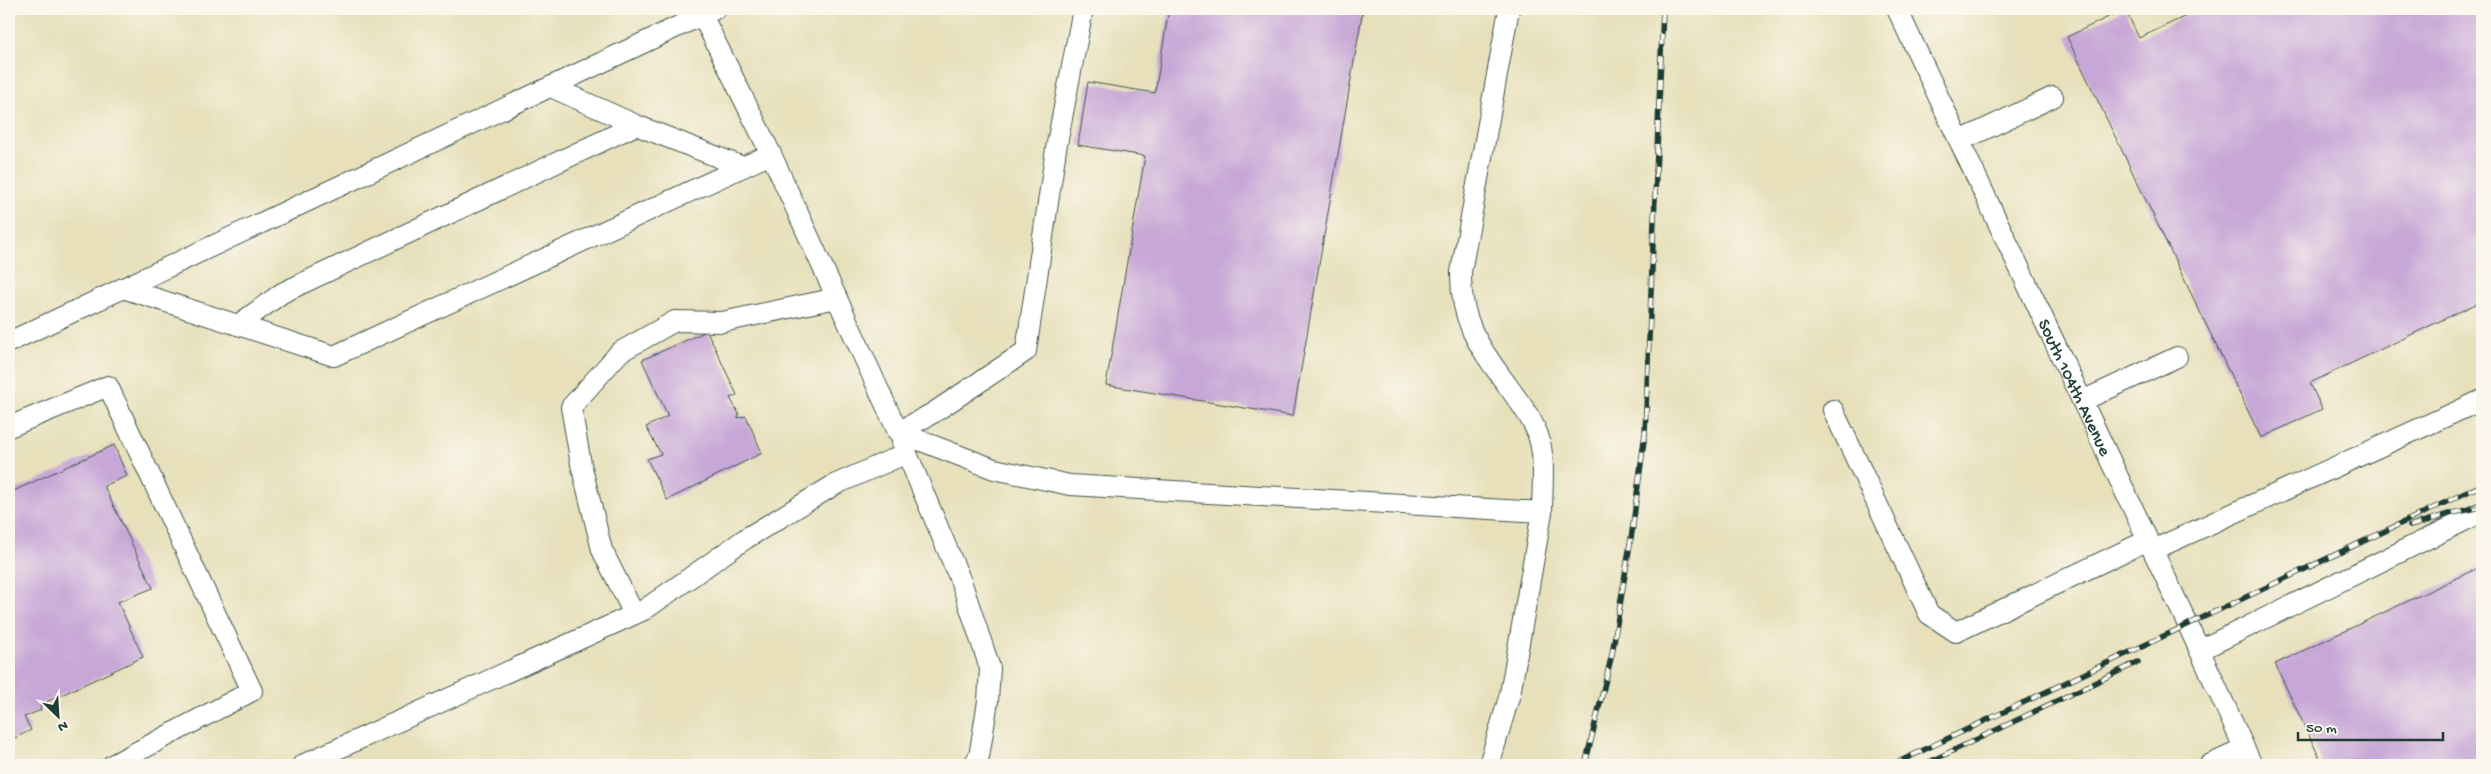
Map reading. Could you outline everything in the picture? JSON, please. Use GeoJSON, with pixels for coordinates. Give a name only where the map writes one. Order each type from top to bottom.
{"type":"FeatureCollection","features":[{"type":"Feature","properties":{"kind":"street"},"geometry":{"type":"LineString","coordinates":[[898,432],[933,413],[1026,351],[1056,149],[1083,9]]}},
{"type":"Feature","properties":{"kind":"street"},"geometry":{"type":"LineString","coordinates":[[1489,765],[1510,694],[1542,512],[1542,454],[1537,434],[1524,408],[1480,345],[1463,310],[1461,294],[1461,272],[1509,9]]}},
{"type":"Feature","properties":{"kind":"street","name":"South 104th Avenue"},"geometry":{"type":"LineString","coordinates":[[1897,9],[2200,650],[2248,757]]}},
{"type":"Feature","properties":{"kind":"street"},"geometry":{"type":"LineString","coordinates":[[9,342],[708,12],[898,432],[962,584],[990,668],[980,763]]}},
{"type":"Feature","properties":{"kind":"street"},"geometry":{"type":"LineString","coordinates":[[551,87],[636,125],[743,167]]}},
{"type":"Feature","properties":{"kind":"street"},"geometry":{"type":"LineString","coordinates":[[1960,142],[2053,97]]}},
{"type":"Feature","properties":{"kind":"street"},"geometry":{"type":"LineString","coordinates":[[238,325],[282,294],[636,125]]}},
{"type":"Feature","properties":{"kind":"street"},"geometry":{"type":"LineString","coordinates":[[123,288],[334,356],[771,154]]}},
{"type":"Feature","properties":{"kind":"street"},"geometry":{"type":"LineString","coordinates":[[634,614],[602,550],[581,464],[571,407],[620,352],[675,320],[722,322],[837,298]]}},
{"type":"Feature","properties":{"kind":"street"},"geometry":{"type":"LineString","coordinates":[[2082,401],[2178,357]]}},
{"type":"Feature","properties":{"kind":"street"},"geometry":{"type":"LineString","coordinates":[[9,427],[108,386],[252,691],[112,765]]}},
{"type":"Feature","properties":{"kind":"street"},"geometry":{"type":"LineString","coordinates":[[1833,410],[1929,614],[1956,632],[2482,400]]}},
{"type":"Feature","properties":{"kind":"street"},"geometry":{"type":"LineString","coordinates":[[898,432],[994,469],[1070,485],[1542,512]]}},
{"type":"Feature","properties":{"kind":"street"},"geometry":{"type":"LineString","coordinates":[[302,765],[644,610],[745,539],[834,485],[906,453]]}},
{"type":"Feature","properties":{"kind":"street"},"geometry":{"type":"LineString","coordinates":[[2200,650],[2482,512]]}},
{"type":"Feature","properties":{"kind":"street"},"geometry":{"type":"LineString","coordinates":[[2209,765],[2248,757]]}},
{"type":"Feature","properties":{"kind":"building"},"geometry":{"type":"Polygon","coordinates":[[[1169,9],[1363,9],[1293,416],[1106,385],[1145,156],[1078,145],[1088,82],[1155,93],[1169,9]]]}},
{"type":"Feature","properties":{"kind":"building"},"geometry":{"type":"Polygon","coordinates":[[[2125,9],[2139,38],[2201,9],[2482,9],[2482,301],[2310,383],[2322,409],[2261,438],[2067,37],[2125,9]]]}},
{"type":"Feature","properties":{"kind":"building"},"geometry":{"type":"Polygon","coordinates":[[[707,331],[737,395],[730,398],[739,414],[738,418],[746,416],[762,453],[667,500],[647,459],[661,454],[646,427],[668,416],[642,360],[707,331]]]}},
{"type":"Feature","properties":{"kind":"building"},"geometry":{"type":"Polygon","coordinates":[[[114,445],[127,476],[104,486],[153,588],[118,602],[143,657],[40,705],[41,710],[24,717],[31,730],[9,741],[9,493],[114,445]]]}},
{"type":"Feature","properties":{"kind":"building"},"geometry":{"type":"Polygon","coordinates":[[[2482,566],[2482,765],[2323,765],[2275,664],[2482,566]]]}},
{"type":"Feature","properties":{"kind":"railway"},"geometry":{"type":"LineString","coordinates":[[1585,765],[1612,654],[1632,532],[1645,433],[1663,9]]}},
{"type":"Feature","properties":{"kind":"railway"},"geometry":{"type":"LineString","coordinates":[[1892,765],[2482,485]]}},
{"type":"Feature","properties":{"kind":"railway"},"geometry":{"type":"LineString","coordinates":[[2410,526],[2452,513],[2482,507]]}},
{"type":"Feature","properties":{"kind":"railway"},"geometry":{"type":"LineString","coordinates":[[1923,765],[2138,662]]}}]}
